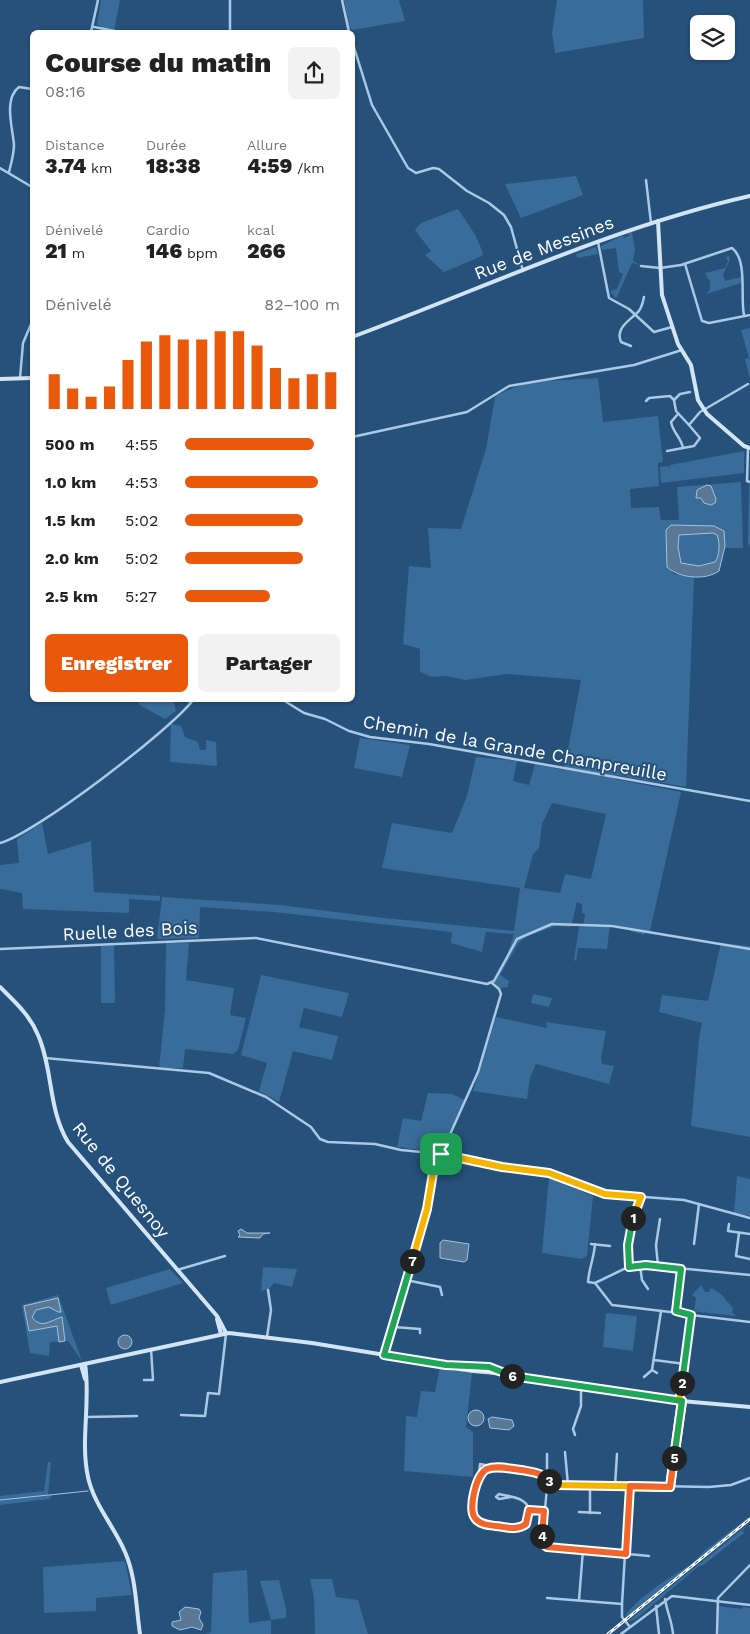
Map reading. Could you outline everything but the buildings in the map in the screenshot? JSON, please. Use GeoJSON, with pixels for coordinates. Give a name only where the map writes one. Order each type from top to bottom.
{"type":"FeatureCollection","features":[{"type":"Feature","properties":{"kind":"street"},"geometry":{"type":"LineString","coordinates":[[92,30],[98,0]]}},
{"type":"Feature","properties":{"kind":"street"},"geometry":{"type":"LineString","coordinates":[[230,0],[230,30]]}},
{"type":"Feature","properties":{"kind":"street"},"geometry":{"type":"LineString","coordinates":[[342,0],[349,30]]}},
{"type":"Feature","properties":{"kind":"street"},"geometry":{"type":"LineString","coordinates":[[94,27],[110,30]]}},
{"type":"Feature","properties":{"kind":"street"},"geometry":{"type":"LineString","coordinates":[[355,51],[372,105],[408,168],[416,173],[433,168],[441,170],[465,190],[502,213],[510,224],[523,271]]}},
{"type":"Feature","properties":{"kind":"street"},"geometry":{"type":"LineString","coordinates":[[9,172],[14,149],[11,119],[13,97],[19,87],[30,89]]}},
{"type":"Feature","properties":{"kind":"street"},"geometry":{"type":"LineString","coordinates":[[0,168],[30,186]]}},
{"type":"Feature","properties":{"kind":"street"},"geometry":{"type":"LineString","coordinates":[[646,180],[651,223]]}},
{"type":"Feature","properties":{"kind":"street","name":"Rue de Messines"},"geometry":{"type":"LineString","coordinates":[[355,336],[651,223],[707,206],[750,196]]}},
{"type":"Feature","properties":{"kind":"street"},"geometry":{"type":"LineString","coordinates":[[658,221],[661,292],[672,327],[682,350],[691,364],[697,398],[703,410],[749,448],[747,481],[750,482]]}},
{"type":"Feature","properties":{"kind":"street"},"geometry":{"type":"LineString","coordinates":[[598,242],[608,295],[629,309],[654,332],[672,327]]}},
{"type":"Feature","properties":{"kind":"street"},"geometry":{"type":"LineString","coordinates":[[641,266],[660,268],[685,264],[728,248],[733,248],[739,260],[744,279],[741,301],[744,316]]}},
{"type":"Feature","properties":{"kind":"street"},"geometry":{"type":"LineString","coordinates":[[685,264],[702,321],[709,323],[750,315]]}},
{"type":"Feature","properties":{"kind":"street"},"geometry":{"type":"LineString","coordinates":[[631,346],[621,342],[619,337],[627,320],[639,310],[644,298]]}},
{"type":"Feature","properties":{"kind":"street"},"geometry":{"type":"LineString","coordinates":[[20,378],[23,343],[30,327]]}},
{"type":"Feature","properties":{"kind":"street"},"geometry":{"type":"LineString","coordinates":[[355,436],[467,412],[478,407],[501,390],[514,385],[634,365],[682,350]]}},
{"type":"Feature","properties":{"kind":"street"},"geometry":{"type":"LineString","coordinates":[[0,379],[30,378]]}},
{"type":"Feature","properties":{"kind":"street"},"geometry":{"type":"LineString","coordinates":[[689,425],[703,410],[748,384]]}},
{"type":"Feature","properties":{"kind":"street"},"geometry":{"type":"LineString","coordinates":[[674,400],[680,394],[690,392]]}},
{"type":"Feature","properties":{"kind":"street"},"geometry":{"type":"LineString","coordinates":[[646,401],[668,395],[674,400],[678,414],[700,438],[694,446],[667,451]]}},
{"type":"Feature","properties":{"kind":"street"},"geometry":{"type":"LineString","coordinates":[[678,414],[671,422],[672,431],[681,440],[683,448]]}},
{"type":"Feature","properties":{"kind":"street"},"geometry":{"type":"LineString","coordinates":[[0,843],[28,830],[128,758],[191,702]]}},
{"type":"Feature","properties":{"kind":"street","name":"Chemin de la Grande Champreuille"},"geometry":{"type":"LineString","coordinates":[[286,702],[304,713],[325,718],[347,730],[370,737],[429,744],[750,801]]}},
{"type":"Feature","properties":{"kind":"street"},"geometry":{"type":"LineString","coordinates":[[384,1355],[394,1327],[427,1209],[433,1173],[465,1106],[490,1033],[501,994],[499,989],[492,983],[517,938],[552,924],[612,926],[750,949]]}},
{"type":"Feature","properties":{"kind":"street","name":"Ruelle des Bois"},"geometry":{"type":"LineString","coordinates":[[0,949],[262,939],[484,984],[492,983]]}},
{"type":"Feature","properties":{"kind":"street","name":"Rue de Quesnoy"},"geometry":{"type":"LineString","coordinates":[[0,987],[32,1023],[40,1039],[55,1113],[66,1140],[222,1322],[226,1333]]}},
{"type":"Feature","properties":{"kind":"street"},"geometry":{"type":"LineString","coordinates":[[45,1058],[209,1073],[266,1097],[311,1127],[326,1142],[371,1143],[401,1150],[441,1154],[502,1167],[549,1173],[605,1194],[676,1199],[750,1218]]}},
{"type":"Feature","properties":{"kind":"street"},"geometry":{"type":"LineString","coordinates":[[629,1267],[629,1234],[641,1197]]}},
{"type":"Feature","properties":{"kind":"street"},"geometry":{"type":"LineString","coordinates":[[694,1244],[699,1204]]}},
{"type":"Feature","properties":{"kind":"street"},"geometry":{"type":"LineString","coordinates":[[658,1266],[656,1246],[660,1219]]}},
{"type":"Feature","properties":{"kind":"street"},"geometry":{"type":"LineString","coordinates":[[729,1224],[728,1232],[750,1234]]}},
{"type":"Feature","properties":{"kind":"street"},"geometry":{"type":"LineString","coordinates":[[738,1233],[736,1256],[750,1259]]}},
{"type":"Feature","properties":{"kind":"street"},"geometry":{"type":"LineString","coordinates":[[610,1246],[593,1244],[594,1257],[590,1263],[588,1282],[595,1283],[629,1267],[640,1265],[750,1275]]}},
{"type":"Feature","properties":{"kind":"street"},"geometry":{"type":"LineString","coordinates":[[177,1270],[225,1256]]}},
{"type":"Feature","properties":{"kind":"street"},"geometry":{"type":"LineString","coordinates":[[640,1265],[642,1280],[648,1289]]}},
{"type":"Feature","properties":{"kind":"street"},"geometry":{"type":"LineString","coordinates":[[676,1311],[681,1269]]}},
{"type":"Feature","properties":{"kind":"street"},"geometry":{"type":"LineString","coordinates":[[406,1280],[440,1287],[442,1295]]}},
{"type":"Feature","properties":{"kind":"street"},"geometry":{"type":"LineString","coordinates":[[595,1283],[613,1305],[676,1311],[691,1315],[750,1322]]}},
{"type":"Feature","properties":{"kind":"street"},"geometry":{"type":"LineString","coordinates":[[266,1337],[270,1310],[268,1290]]}},
{"type":"Feature","properties":{"kind":"street","name":"Rue de Quesnoy"},"geometry":{"type":"LineString","coordinates":[[205,1302],[218,1321],[221,1334]]}},
{"type":"Feature","properties":{"kind":"street"},"geometry":{"type":"LineString","coordinates":[[644,1377],[652,1370],[661,1311]]}},
{"type":"Feature","properties":{"kind":"street"},"geometry":{"type":"LineString","coordinates":[[670,1487],[691,1315]]}},
{"type":"Feature","properties":{"kind":"street"},"geometry":{"type":"LineString","coordinates":[[394,1327],[420,1329],[420,1333]]}},
{"type":"Feature","properties":{"kind":"street"},"geometry":{"type":"LineString","coordinates":[[181,1415],[205,1416],[208,1393],[219,1394],[226,1333]]}},
{"type":"Feature","properties":{"kind":"street"},"geometry":{"type":"LineString","coordinates":[[0,1382],[226,1333],[266,1337],[384,1355],[446,1365],[460,1370],[477,1370],[680,1401],[750,1407]]}},
{"type":"Feature","properties":{"kind":"street"},"geometry":{"type":"LineString","coordinates":[[144,1380],[153,1380],[151,1349]]}},
{"type":"Feature","properties":{"kind":"street"},"geometry":{"type":"LineString","coordinates":[[654,1360],[685,1364]]}},
{"type":"Feature","properties":{"kind":"street"},"geometry":{"type":"LineString","coordinates":[[83,1364],[88,1383],[86,1463],[89,1482],[97,1502],[129,1562],[140,1634]]}},
{"type":"Feature","properties":{"kind":"street"},"geometry":{"type":"LineString","coordinates":[[652,1370],[657,1373]]}},
{"type":"Feature","properties":{"kind":"street"},"geometry":{"type":"LineString","coordinates":[[575,1435],[574,1426],[581,1406],[581,1386]]}},
{"type":"Feature","properties":{"kind":"street"},"geometry":{"type":"LineString","coordinates":[[87,1416],[137,1416]]}},
{"type":"Feature","properties":{"kind":"street"},"geometry":{"type":"LineString","coordinates":[[565,1452],[568,1485]]}},
{"type":"Feature","properties":{"kind":"street"},"geometry":{"type":"LineString","coordinates":[[544,1476],[547,1470],[547,1454]]}},
{"type":"Feature","properties":{"kind":"street"},"geometry":{"type":"LineString","coordinates":[[615,1486],[617,1454]]}},
{"type":"Feature","properties":{"kind":"street"},"geometry":{"type":"LineString","coordinates":[[476,1463],[544,1476],[551,1484],[568,1485],[720,1486],[750,1478]]}},
{"type":"Feature","properties":{"kind":"street"},"geometry":{"type":"LineString","coordinates":[[480,1464],[472,1511],[478,1522],[518,1528],[527,1522],[529,1510],[523,1500],[499,1494],[496,1496],[498,1499],[510,1497]]}},
{"type":"Feature","properties":{"kind":"street"},"geometry":{"type":"LineString","coordinates":[[479,1476],[487,1469],[501,1467]]}},
{"type":"Feature","properties":{"kind":"street"},"geometry":{"type":"LineString","coordinates":[[551,1484],[546,1490],[542,1542],[547,1547],[649,1556]]}},
{"type":"Feature","properties":{"kind":"street"},"geometry":{"type":"LineString","coordinates":[[590,1485],[590,1513]]}},
{"type":"Feature","properties":{"kind":"street"},"geometry":{"type":"LineString","coordinates":[[630,1486],[622,1604],[622,1618],[630,1627]]}},
{"type":"Feature","properties":{"kind":"street"},"geometry":{"type":"LineString","coordinates":[[529,1510],[544,1511]]}},
{"type":"Feature","properties":{"kind":"street"},"geometry":{"type":"LineString","coordinates":[[579,1512],[600,1513]]}},
{"type":"Feature","properties":{"kind":"street"},"geometry":{"type":"LineString","coordinates":[[579,1600],[583,1550]]}},
{"type":"Feature","properties":{"kind":"street"},"geometry":{"type":"LineString","coordinates":[[717,1634],[717,1601],[722,1593],[750,1565]]}},
{"type":"Feature","properties":{"kind":"street"},"geometry":{"type":"LineString","coordinates":[[722,1593],[724,1602]]}},
{"type":"Feature","properties":{"kind":"street"},"geometry":{"type":"LineString","coordinates":[[621,1634],[665,1599],[675,1596],[750,1605]]}},
{"type":"Feature","properties":{"kind":"street"},"geometry":{"type":"LineString","coordinates":[[547,1598],[622,1604]]}},
{"type":"Feature","properties":{"kind":"street"},"geometry":{"type":"LineString","coordinates":[[665,1599],[673,1634]]}},
{"type":"Feature","properties":{"kind":"street"},"geometry":{"type":"LineString","coordinates":[[656,1606],[659,1634]]}},
{"type":"Feature","properties":{"kind":"shaded area"},"geometry":{"type":"Polygon","coordinates":[[[101,0],[120,0],[114,30],[99,30],[101,27],[97,25],[101,0]]]}},
{"type":"Feature","properties":{"kind":"shaded area"},"geometry":{"type":"Polygon","coordinates":[[[344,0],[399,0],[405,21],[352,30],[349,27],[344,0]]]}},
{"type":"Feature","properties":{"kind":"shaded area"},"geometry":{"type":"Polygon","coordinates":[[[557,0],[643,0],[644,38],[555,53],[552,33],[557,0]]]}},
{"type":"Feature","properties":{"kind":"shaded area"},"geometry":{"type":"Polygon","coordinates":[[[576,176],[583,195],[521,218],[505,184],[576,176]]]}},
{"type":"Feature","properties":{"kind":"shaded area"},"geometry":{"type":"Polygon","coordinates":[[[458,209],[476,236],[483,253],[482,256],[444,272],[425,255],[431,251],[415,230],[421,223],[458,209]]]}},
{"type":"Feature","properties":{"kind":"shaded area"},"geometry":{"type":"Polygon","coordinates":[[[632,232],[635,250],[633,261],[640,265],[632,263],[616,299],[610,291],[617,289],[623,274],[619,272],[616,248],[602,250],[601,246],[623,235],[624,238],[629,236],[628,233],[632,232]]]}},
{"type":"Feature","properties":{"kind":"shaded area"},"geometry":{"type":"Polygon","coordinates":[[[596,247],[598,254],[577,258],[576,254],[596,247]]]}},
{"type":"Feature","properties":{"kind":"shaded area"},"geometry":{"type":"Polygon","coordinates":[[[729,256],[730,259],[723,275],[725,281],[741,277],[741,283],[706,294],[710,290],[710,282],[705,273],[725,268],[728,261],[726,257],[729,256]]]}},
{"type":"Feature","properties":{"kind":"shaded area"},"geometry":{"type":"Polygon","coordinates":[[[750,328],[750,378],[745,359],[749,358],[741,330],[750,328]]]}},
{"type":"Feature","properties":{"kind":"shaded area"},"geometry":{"type":"Polygon","coordinates":[[[598,378],[603,422],[658,416],[663,462],[658,463],[659,486],[630,489],[631,508],[659,507],[661,520],[679,520],[677,487],[741,482],[743,548],[724,548],[724,531],[666,530],[667,567],[674,574],[694,577],[686,787],[617,775],[615,779],[681,792],[650,931],[646,931],[644,935],[630,931],[630,928],[610,924],[607,949],[578,948],[576,961],[574,960],[579,927],[583,926],[585,914],[582,913],[582,904],[577,902],[571,927],[555,926],[525,937],[518,944],[500,975],[509,981],[508,987],[500,988],[493,981],[506,959],[514,934],[486,932],[482,952],[451,943],[452,932],[274,912],[200,907],[199,938],[157,939],[162,897],[280,905],[514,931],[520,888],[382,868],[392,823],[452,833],[467,796],[476,757],[517,761],[513,781],[529,785],[535,764],[564,770],[581,680],[507,674],[465,680],[446,676],[432,677],[420,672],[420,649],[403,644],[409,566],[431,568],[428,528],[461,529],[486,449],[495,397],[518,386],[531,383],[598,378]],[[552,803],[542,824],[539,848],[533,854],[524,888],[560,893],[565,874],[591,879],[606,814],[552,803]]]}},
{"type":"Feature","properties":{"kind":"shaded area"},"geometry":{"type":"Polygon","coordinates":[[[744,451],[744,473],[661,483],[660,467],[669,466],[670,471],[670,465],[744,451]]]}},
{"type":"Feature","properties":{"kind":"shaded area"},"geometry":{"type":"Polygon","coordinates":[[[707,485],[711,486],[716,499],[715,503],[711,505],[704,503],[701,498],[696,498],[697,490],[707,485]]]}},
{"type":"Feature","properties":{"kind":"shaded area"},"geometry":{"type":"Polygon","coordinates":[[[750,485],[750,548],[748,543],[750,485]]]}},
{"type":"Feature","properties":{"kind":"shaded area"},"geometry":{"type":"Polygon","coordinates":[[[671,525],[714,526],[724,531],[725,546],[719,571],[707,576],[692,577],[672,571],[667,567],[666,530],[671,525]],[[713,533],[679,535],[678,547],[681,563],[699,566],[715,562],[719,549],[717,535],[713,533]]]}},
{"type":"Feature","properties":{"kind":"shaded area"},"geometry":{"type":"Polygon","coordinates":[[[713,533],[717,535],[719,545],[719,552],[715,562],[699,566],[681,563],[678,547],[679,535],[713,533]]]}},
{"type":"Feature","properties":{"kind":"shaded area"},"geometry":{"type":"Polygon","coordinates":[[[139,702],[174,702],[176,711],[165,719],[138,704],[139,702]]]}},
{"type":"Feature","properties":{"kind":"shaded area"},"geometry":{"type":"Polygon","coordinates":[[[171,724],[181,726],[185,737],[198,742],[200,750],[206,750],[206,740],[216,742],[217,766],[170,762],[171,724]]]}},
{"type":"Feature","properties":{"kind":"shaded area"},"geometry":{"type":"Polygon","coordinates":[[[360,738],[410,745],[402,777],[354,768],[360,738]]]}},
{"type":"Feature","properties":{"kind":"shaded area"},"geometry":{"type":"Polygon","coordinates":[[[42,823],[48,854],[91,841],[94,892],[160,896],[160,901],[129,899],[129,913],[23,909],[22,893],[0,889],[0,865],[19,863],[17,839],[42,823]]]}},
{"type":"Feature","properties":{"kind":"shaded area"},"geometry":{"type":"Polygon","coordinates":[[[166,943],[189,943],[186,980],[234,988],[230,1015],[246,1018],[238,1050],[233,1054],[185,1049],[183,1068],[159,1068],[165,1010],[166,943]]]}},
{"type":"Feature","properties":{"kind":"shaded area"},"geometry":{"type":"Polygon","coordinates":[[[721,943],[750,946],[750,1137],[691,1126],[702,1023],[659,1012],[662,995],[708,1001],[721,943]]]}},
{"type":"Feature","properties":{"kind":"shaded area"},"geometry":{"type":"Polygon","coordinates":[[[114,945],[115,1003],[101,1003],[101,946],[114,945]]]}},
{"type":"Feature","properties":{"kind":"shaded area"},"geometry":{"type":"Polygon","coordinates":[[[261,975],[349,993],[342,1017],[304,1008],[299,1027],[338,1036],[332,1060],[293,1051],[279,1102],[259,1091],[267,1063],[241,1055],[261,975]]]}},
{"type":"Feature","properties":{"kind":"shaded area"},"geometry":{"type":"Polygon","coordinates":[[[533,994],[552,998],[549,1007],[531,1003],[533,994]]]}},
{"type":"Feature","properties":{"kind":"shaded area"},"geometry":{"type":"Polygon","coordinates":[[[496,1017],[547,1028],[546,1022],[606,1031],[601,1058],[602,1064],[614,1066],[609,1084],[536,1064],[530,1078],[527,1099],[473,1091],[496,1017]]]}},
{"type":"Feature","properties":{"kind":"shaded area"},"geometry":{"type":"Polygon","coordinates":[[[428,1093],[452,1094],[465,1100],[442,1147],[438,1152],[397,1147],[403,1118],[421,1121],[428,1093]]]}},
{"type":"Feature","properties":{"kind":"shaded area"},"geometry":{"type":"Polygon","coordinates":[[[737,1176],[750,1179],[750,1216],[734,1213],[737,1176]]]}},
{"type":"Feature","properties":{"kind":"shaded area"},"geometry":{"type":"Polygon","coordinates":[[[549,1178],[593,1196],[587,1256],[581,1259],[542,1253],[549,1178]]]}},
{"type":"Feature","properties":{"kind":"shaded area"},"geometry":{"type":"Polygon","coordinates":[[[241,1229],[247,1233],[270,1233],[263,1234],[260,1238],[238,1237],[240,1235],[238,1231],[241,1229]]]}},
{"type":"Feature","properties":{"kind":"shaded area"},"geometry":{"type":"Polygon","coordinates":[[[443,1240],[469,1244],[467,1260],[464,1262],[440,1258],[440,1243],[443,1240]]]}},
{"type":"Feature","properties":{"kind":"shaded area"},"geometry":{"type":"Polygon","coordinates":[[[263,1267],[297,1269],[292,1287],[274,1283],[269,1289],[261,1291],[263,1267]]]}},
{"type":"Feature","properties":{"kind":"shaded area"},"geometry":{"type":"Polygon","coordinates":[[[170,1269],[183,1283],[111,1305],[106,1288],[170,1269]]]}},
{"type":"Feature","properties":{"kind":"shaded area"},"geometry":{"type":"Polygon","coordinates":[[[701,1285],[705,1292],[709,1292],[711,1288],[721,1294],[733,1308],[732,1312],[736,1316],[694,1311],[696,1298],[692,1295],[701,1285]]]}},
{"type":"Feature","properties":{"kind":"shaded area"},"geometry":{"type":"Polygon","coordinates":[[[58,1295],[82,1361],[68,1341],[50,1342],[49,1356],[30,1353],[22,1305],[58,1295]]]}},
{"type":"Feature","properties":{"kind":"shaded area"},"geometry":{"type":"Polygon","coordinates":[[[58,1298],[61,1312],[49,1307],[36,1310],[32,1317],[35,1321],[43,1324],[62,1317],[65,1341],[59,1342],[57,1326],[29,1331],[24,1306],[58,1298]]]}},
{"type":"Feature","properties":{"kind":"shaded area"},"geometry":{"type":"Polygon","coordinates":[[[606,1313],[637,1316],[633,1351],[603,1347],[606,1313]]]}},
{"type":"Feature","properties":{"kind":"shaded area"},"geometry":{"type":"Polygon","coordinates":[[[125,1335],[130,1337],[132,1342],[130,1347],[125,1349],[120,1347],[118,1342],[120,1337],[125,1335]]]}},
{"type":"Feature","properties":{"kind":"shaded area"},"geometry":{"type":"Polygon","coordinates":[[[440,1367],[472,1373],[466,1427],[473,1432],[473,1477],[404,1471],[406,1416],[417,1417],[421,1391],[435,1392],[440,1367]]]}},
{"type":"Feature","properties":{"kind":"shaded area"},"geometry":{"type":"Polygon","coordinates":[[[476,1410],[484,1418],[476,1426],[468,1418],[476,1410]]]}},
{"type":"Feature","properties":{"kind":"shaded area"},"geometry":{"type":"Polygon","coordinates":[[[492,1417],[512,1420],[514,1426],[509,1430],[490,1428],[488,1419],[492,1417]]]}},
{"type":"Feature","properties":{"kind":"shaded area"},"geometry":{"type":"Polygon","coordinates":[[[48,1462],[51,1462],[48,1495],[52,1495],[49,1499],[0,1505],[0,1496],[44,1491],[48,1462]]]}},
{"type":"Feature","properties":{"kind":"shaded area"},"geometry":{"type":"Polygon","coordinates":[[[750,1516],[739,1526],[625,1618],[634,1605],[643,1597],[690,1565],[750,1516]]]}},
{"type":"Feature","properties":{"kind":"shaded area"},"geometry":{"type":"Polygon","coordinates":[[[750,1523],[742,1531],[744,1533],[703,1565],[699,1566],[636,1619],[627,1622],[750,1523]]]}},
{"type":"Feature","properties":{"kind":"shaded area"},"geometry":{"type":"Polygon","coordinates":[[[125,1561],[132,1595],[96,1598],[96,1611],[44,1613],[43,1567],[125,1561]]]}},
{"type":"Feature","properties":{"kind":"shaded area"},"geometry":{"type":"Polygon","coordinates":[[[247,1570],[249,1623],[271,1620],[271,1634],[206,1634],[211,1632],[213,1573],[247,1570]]]}},
{"type":"Feature","properties":{"kind":"shaded area"},"geometry":{"type":"Polygon","coordinates":[[[310,1579],[332,1579],[336,1597],[358,1600],[368,1634],[315,1634],[314,1598],[310,1579]]]}},
{"type":"Feature","properties":{"kind":"shaded area"},"geometry":{"type":"Polygon","coordinates":[[[279,1580],[286,1609],[286,1618],[271,1620],[260,1581],[279,1580]]]}},
{"type":"Feature","properties":{"kind":"shaded area"},"geometry":{"type":"Polygon","coordinates":[[[718,1606],[750,1608],[750,1634],[719,1634],[718,1606]]]}},
{"type":"Feature","properties":{"kind":"shaded area"},"geometry":{"type":"Polygon","coordinates":[[[185,1607],[199,1609],[201,1612],[199,1618],[203,1625],[201,1630],[192,1627],[180,1630],[172,1626],[172,1622],[181,1620],[179,1612],[185,1607]]]}},
{"type":"Feature","properties":{"kind":"waterway"},"geometry":{"type":"LineString","coordinates":[[0,1500],[88,1491]]}},
{"type":"Feature","properties":{"kind":"railway"},"geometry":{"type":"LineString","coordinates":[[608,1634],[750,1519]]}},
{"type":"Feature","properties":{"kind":"route"},"geometry":{"type":"LineString","coordinates":[[441,1154],[433,1173],[427,1209],[394,1327],[384,1355],[446,1365],[489,1367],[512,1376],[670,1400],[677,1401],[679,1401],[682,1401],[680,1415],[670,1487],[630,1486],[626,1554],[548,1548],[544,1546],[542,1540],[544,1511],[529,1510],[527,1522],[518,1528],[480,1523],[472,1511],[476,1485],[479,1476],[484,1471],[489,1468],[501,1467],[538,1473],[554,1485],[670,1487],[682,1401],[679,1401],[691,1315],[676,1311],[681,1269],[646,1265],[629,1267],[629,1234],[632,1221],[641,1203],[641,1197],[605,1194],[549,1173],[502,1167],[441,1154]]}}]}
